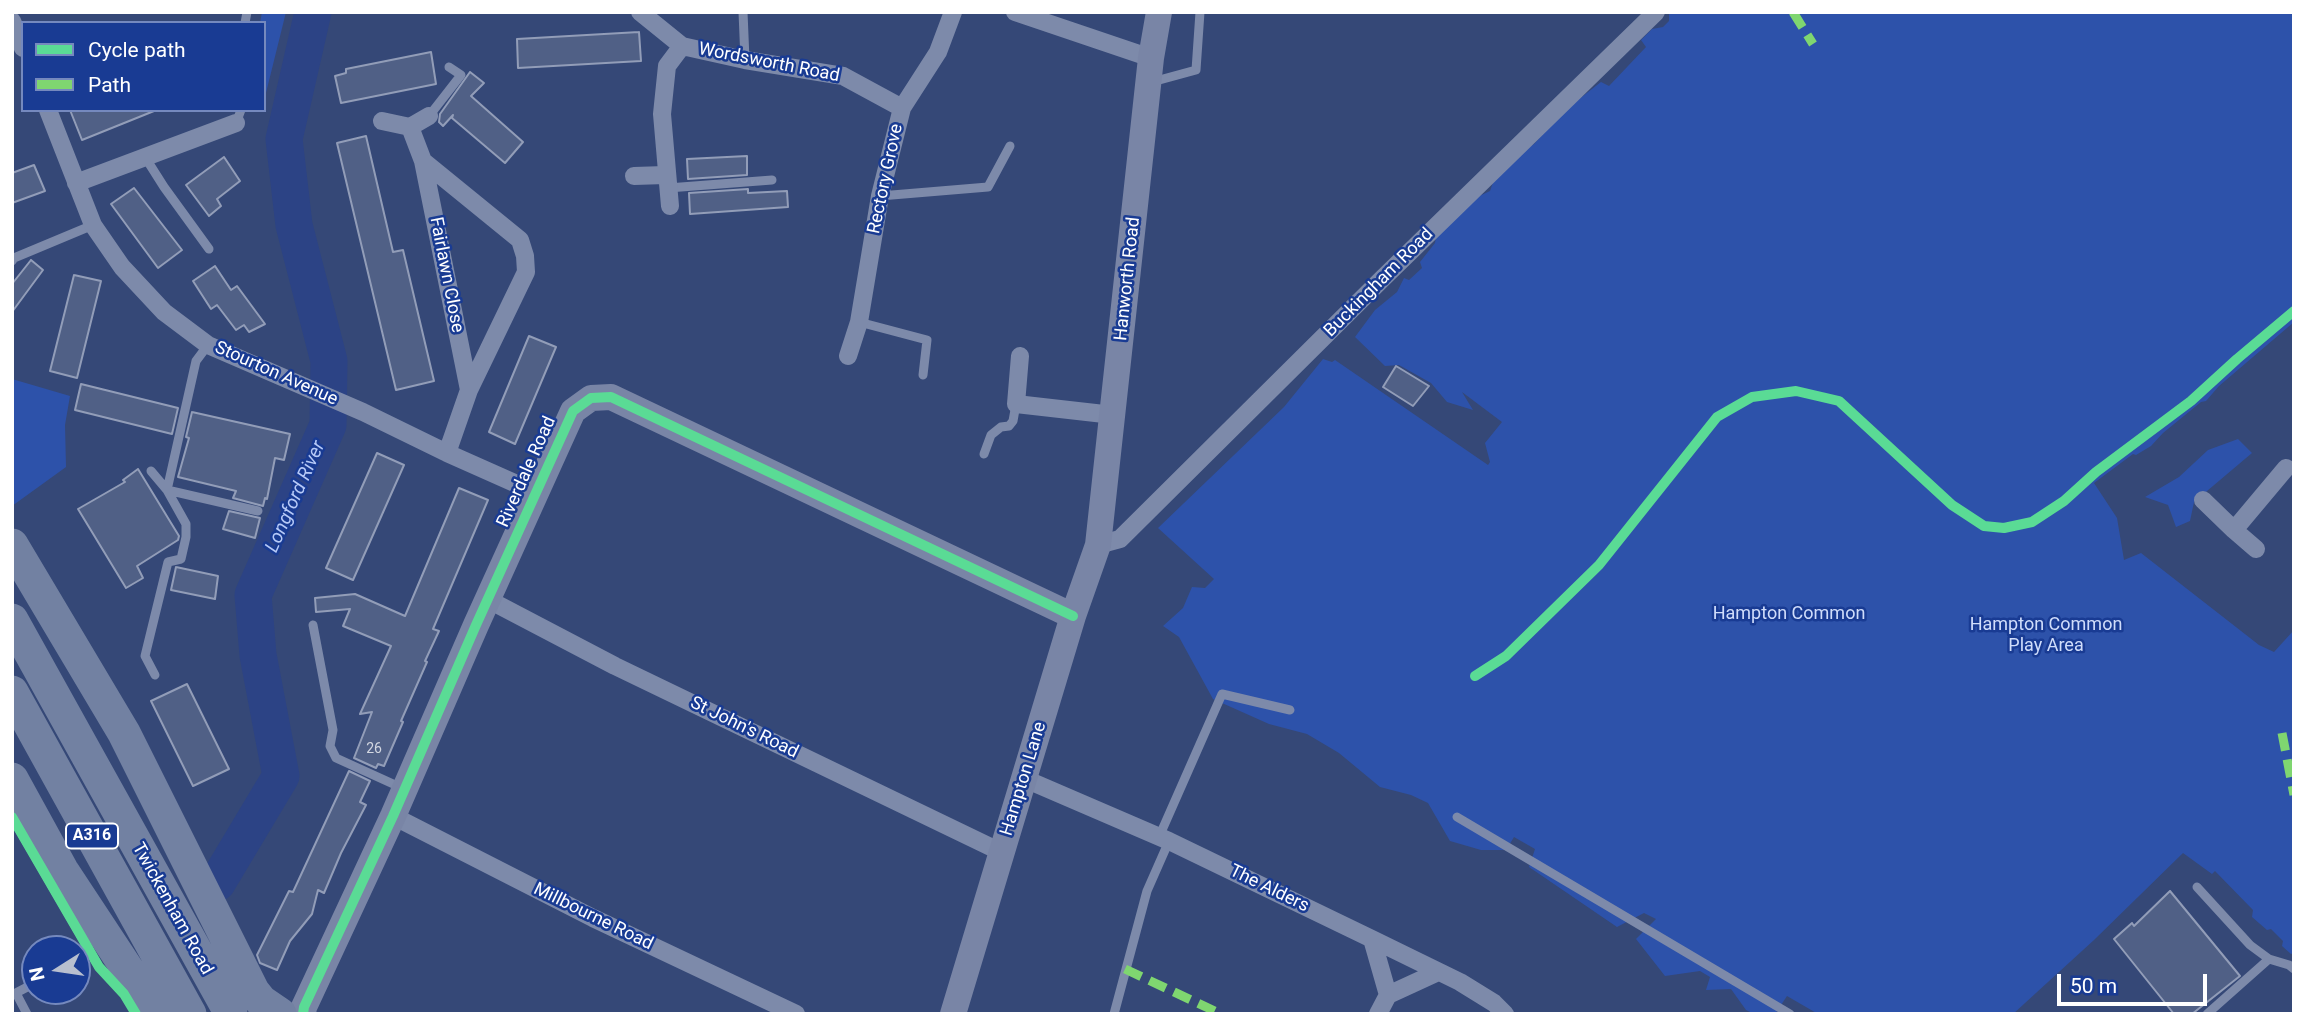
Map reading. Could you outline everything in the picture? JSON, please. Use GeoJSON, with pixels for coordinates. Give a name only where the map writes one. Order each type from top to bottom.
{"type":"FeatureCollection","features":[{"type":"Feature","properties":{"kind":"highway"},"geometry":{"type":"LineString","coordinates":[[12,544],[124,733],[253,990],[261,1001],[280,1014]]}},
{"type":"Feature","properties":{"kind":"highway"},"geometry":{"type":"LineString","coordinates":[[12,559],[155,879]]}},
{"type":"Feature","properties":{"kind":"highway","name":"Twickenham Road"},"geometry":{"type":"LineString","coordinates":[[12,620],[232,1014]]}},
{"type":"Feature","properties":{"kind":"highway","name":"Twickenham Road"},"geometry":{"type":"LineString","coordinates":[[12,692],[190,1014]]}},
{"type":"Feature","properties":{"kind":"highway"},"geometry":{"type":"LineString","coordinates":[[12,779],[62,870],[158,1014]]}},
{"type":"Feature","properties":{"kind":"street","name":"Wordsworth Road"},"geometry":{"type":"LineString","coordinates":[[640,12],[682,46],[745,60],[843,76],[902,108]]}},
{"type":"Feature","properties":{"kind":"street","name":"Rectory Grove"},"geometry":{"type":"LineString","coordinates":[[848,355],[859,322],[880,196],[902,108],[937,52],[953,12]]}},
{"type":"Feature","properties":{"kind":"street"},"geometry":{"type":"LineString","coordinates":[[1015,12],[1150,71]]}},
{"type":"Feature","properties":{"kind":"street","name":"Hanworth Road"},"geometry":{"type":"LineString","coordinates":[[1098,545],[1150,71],[1159,12]]}},
{"type":"Feature","properties":{"kind":"street","name":"Buckingham Road"},"geometry":{"type":"LineString","coordinates":[[1098,545],[1120,539],[1656,12]]}},
{"type":"Feature","properties":{"kind":"street"},"geometry":{"type":"LineString","coordinates":[[12,21],[21,43]]}},
{"type":"Feature","properties":{"kind":"street"},"geometry":{"type":"LineString","coordinates":[[634,176],[668,190],[662,114],[667,66],[682,46]]}},
{"type":"Feature","properties":{"kind":"street","name":"Stourton Avenue"},"geometry":{"type":"LineString","coordinates":[[49,112],[93,225],[122,267],[164,312],[208,345],[363,412],[537,493]]}},
{"type":"Feature","properties":{"kind":"street"},"geometry":{"type":"LineString","coordinates":[[382,121],[410,127],[429,116]]}},
{"type":"Feature","properties":{"kind":"street"},"geometry":{"type":"LineString","coordinates":[[76,183],[238,117]]}},
{"type":"Feature","properties":{"kind":"street","name":"Fairlawn Close"},"geometry":{"type":"LineString","coordinates":[[410,127],[423,161],[469,390]]}},
{"type":"Feature","properties":{"kind":"street","name":"Fairlawn Close"},"geometry":{"type":"LineString","coordinates":[[423,161],[520,240],[525,256],[526,272],[469,390],[447,453]]}},
{"type":"Feature","properties":{"kind":"street"},"geometry":{"type":"LineString","coordinates":[[1020,356],[1016,404],[1113,415]]}},
{"type":"Feature","properties":{"kind":"street","name":"Riverdale Road"},"geometry":{"type":"LineString","coordinates":[[303,1014],[303,1007],[393,816],[573,411],[591,398],[611,397],[1073,616]]}},
{"type":"Feature","properties":{"kind":"street"},"geometry":{"type":"LineString","coordinates":[[2234,530],[2291,466]]}},
{"type":"Feature","properties":{"kind":"street"},"geometry":{"type":"LineString","coordinates":[[2203,500],[2256,549]]}},
{"type":"Feature","properties":{"kind":"street","name":"Hampton Lane"},"geometry":{"type":"LineString","coordinates":[[953,1014],[1073,616],[1098,545]]}},
{"type":"Feature","properties":{"kind":"street","name":"St John's Road"},"geometry":{"type":"LineString","coordinates":[[489,600],[615,666],[1001,852]]}},
{"type":"Feature","properties":{"kind":"street","name":"The Alders"},"geometry":{"type":"LineString","coordinates":[[1025,779],[1164,839],[1460,982],[1494,1003],[1504,1014]]}},
{"type":"Feature","properties":{"kind":"street","name":"Millbourne Road"},"geometry":{"type":"LineString","coordinates":[[393,816],[593,918],[796,1014]]}},
{"type":"Feature","properties":{"kind":"street"},"geometry":{"type":"LineString","coordinates":[[1372,939],[1388,995]]}},
{"type":"Feature","properties":{"kind":"street"},"geometry":{"type":"LineString","coordinates":[[1378,1014],[1388,995],[1438,972]]}},
{"type":"Feature","properties":{"kind":"lane"},"geometry":{"type":"LineString","coordinates":[[743,12],[745,60]]}},
{"type":"Feature","properties":{"kind":"lane"},"geometry":{"type":"LineString","coordinates":[[1150,71],[1196,70],[1200,12]]}},
{"type":"Feature","properties":{"kind":"lane"},"geometry":{"type":"LineString","coordinates":[[429,116],[461,75],[449,66]]}},
{"type":"Feature","properties":{"kind":"lane"},"geometry":{"type":"LineString","coordinates":[[880,196],[988,187],[1010,146]]}},
{"type":"Feature","properties":{"kind":"lane"},"geometry":{"type":"LineString","coordinates":[[145,157],[208,249]]}},
{"type":"Feature","properties":{"kind":"lane"},"geometry":{"type":"LineString","coordinates":[[668,190],[772,180]]}},
{"type":"Feature","properties":{"kind":"lane"},"geometry":{"type":"LineString","coordinates":[[12,261],[93,225]]}},
{"type":"Feature","properties":{"kind":"lane"},"geometry":{"type":"LineString","coordinates":[[859,322],[927,341],[923,375]]}},
{"type":"Feature","properties":{"kind":"lane"},"geometry":{"type":"LineString","coordinates":[[167,490],[196,361],[208,345]]}},
{"type":"Feature","properties":{"kind":"lane"},"geometry":{"type":"LineString","coordinates":[[984,454],[991,435],[1013,421],[1016,404]]}},
{"type":"Feature","properties":{"kind":"lane"},"geometry":{"type":"LineString","coordinates":[[151,471],[167,490],[186,524],[181,559],[168,562],[145,656],[155,675]]}},
{"type":"Feature","properties":{"kind":"lane"},"geometry":{"type":"LineString","coordinates":[[167,490],[258,511]]}},
{"type":"Feature","properties":{"kind":"lane"},"geometry":{"type":"LineString","coordinates":[[313,625],[332,730],[330,746],[336,758],[404,789]]}},
{"type":"Feature","properties":{"kind":"lane"},"geometry":{"type":"LineString","coordinates":[[1114,1014],[1164,839],[1222,694],[1290,710]]}},
{"type":"Feature","properties":{"kind":"lane"},"geometry":{"type":"LineString","coordinates":[[12,817],[81,935]]}},
{"type":"Feature","properties":{"kind":"lane"},"geometry":{"type":"LineString","coordinates":[[1457,817],[1790,1014]]}},
{"type":"Feature","properties":{"kind":"lane"},"geometry":{"type":"LineString","coordinates":[[2197,887],[2250,945],[2269,959],[2294,969]]}},
{"type":"Feature","properties":{"kind":"lane"},"geometry":{"type":"LineString","coordinates":[[91,953],[99,967]]}},
{"type":"Feature","properties":{"kind":"lane"},"geometry":{"type":"LineString","coordinates":[[2207,1014],[2269,959]]}},
{"type":"Feature","properties":{"kind":"lane"},"geometry":{"type":"LineString","coordinates":[[14,995],[27,1014]]}},
{"type":"Feature","properties":{"kind":"green space"},"geometry":{"type":"Polygon","coordinates":[[[262,12],[286,12],[266,93],[266,21],[260,21],[262,12]]]}},
{"type":"Feature","properties":{"kind":"green space","name":"Hampton Common"},"geometry":{"type":"Polygon","coordinates":[[[1669,12],[2294,12],[2294,322],[2151,446],[2136,455],[2133,454],[2094,483],[2117,518],[2124,560],[2141,553],[2259,645],[2274,652],[2294,630],[2294,953],[2291,954],[2282,946],[2283,941],[2271,929],[2267,930],[2252,917],[2253,910],[2215,871],[2212,874],[2183,853],[2013,1014],[1818,1014],[1787,996],[1775,1014],[1754,1014],[1746,1010],[1731,989],[1706,990],[1710,977],[1700,971],[1665,976],[1636,939],[1656,919],[1644,913],[1617,927],[1529,867],[1535,849],[1514,837],[1506,850],[1481,850],[1450,841],[1428,803],[1411,795],[1380,787],[1339,753],[1307,734],[1269,724],[1213,699],[1179,637],[1163,626],[1183,608],[1192,587],[1205,588],[1214,579],[1158,528],[1284,407],[1323,359],[1332,362],[1335,360],[1488,465],[1490,462],[1485,443],[1502,422],[1462,392],[1473,410],[1447,402],[1431,383],[1399,365],[1385,366],[1355,337],[1375,310],[1397,292],[1404,278],[1409,280],[1422,268],[1420,262],[1435,243],[1438,225],[1456,207],[1490,191],[1498,168],[1534,144],[1565,110],[1601,82],[1609,86],[1646,47],[1641,40],[1652,29],[1663,27],[1669,21],[1669,12]]]}},
{"type":"Feature","properties":{"kind":"green space"},"geometry":{"type":"Polygon","coordinates":[[[12,379],[70,396],[65,425],[66,467],[12,506],[12,379]]]}},
{"type":"Feature","properties":{"kind":"green space"},"geometry":{"type":"Polygon","coordinates":[[[2238,439],[2252,453],[2194,502],[2190,521],[2176,527],[2168,505],[2145,497],[2179,477],[2208,450],[2238,439]]]}},
{"type":"Feature","properties":{"kind":"building"},"geometry":{"type":"Polygon","coordinates":[[[639,32],[641,61],[518,68],[517,39],[639,32]]]}},
{"type":"Feature","properties":{"kind":"building"},"geometry":{"type":"Polygon","coordinates":[[[431,52],[436,84],[341,103],[335,76],[346,73],[346,69],[431,52]]]}},
{"type":"Feature","properties":{"kind":"building"},"geometry":{"type":"Polygon","coordinates":[[[470,72],[484,83],[471,96],[523,142],[505,163],[452,118],[453,115],[443,126],[439,122],[440,114],[470,72]]]}},
{"type":"Feature","properties":{"kind":"building"},"geometry":{"type":"Polygon","coordinates":[[[71,112],[152,112],[82,140],[71,112]]]}},
{"type":"Feature","properties":{"kind":"building"},"geometry":{"type":"Polygon","coordinates":[[[366,136],[393,252],[403,250],[434,381],[396,390],[337,143],[366,136]]]}},
{"type":"Feature","properties":{"kind":"building"},"geometry":{"type":"Polygon","coordinates":[[[747,156],[747,175],[688,179],[687,159],[747,156]]]}},
{"type":"Feature","properties":{"kind":"building"},"geometry":{"type":"Polygon","coordinates":[[[224,157],[240,181],[217,199],[221,206],[209,216],[186,185],[224,157]]]}},
{"type":"Feature","properties":{"kind":"building"},"geometry":{"type":"Polygon","coordinates":[[[34,165],[45,191],[12,203],[12,173],[34,165]]]}},
{"type":"Feature","properties":{"kind":"building"},"geometry":{"type":"Polygon","coordinates":[[[134,188],[182,250],[158,268],[111,204],[134,188]]]}},
{"type":"Feature","properties":{"kind":"building"},"geometry":{"type":"Polygon","coordinates":[[[748,189],[748,193],[787,191],[788,207],[690,214],[689,193],[748,189]]]}},
{"type":"Feature","properties":{"kind":"building"},"geometry":{"type":"Polygon","coordinates":[[[31,260],[43,270],[12,312],[12,284],[31,260]]]}},
{"type":"Feature","properties":{"kind":"building"},"geometry":{"type":"Polygon","coordinates":[[[215,266],[231,290],[237,286],[265,324],[249,332],[244,325],[236,330],[217,305],[211,309],[193,281],[215,266]]]}},
{"type":"Feature","properties":{"kind":"building"},"geometry":{"type":"Polygon","coordinates":[[[74,275],[101,281],[77,378],[50,371],[74,275]]]}},
{"type":"Feature","properties":{"kind":"building"},"geometry":{"type":"Polygon","coordinates":[[[529,336],[556,347],[515,444],[489,432],[529,336]]]}},
{"type":"Feature","properties":{"kind":"building"},"geometry":{"type":"Polygon","coordinates":[[[1396,366],[1429,386],[1413,406],[1383,387],[1396,366]]]}},
{"type":"Feature","properties":{"kind":"building"},"geometry":{"type":"Polygon","coordinates":[[[81,384],[178,408],[172,434],[75,410],[81,384]]]}},
{"type":"Feature","properties":{"kind":"building"},"geometry":{"type":"Polygon","coordinates":[[[192,412],[290,434],[284,460],[275,458],[267,499],[265,498],[263,506],[233,498],[236,491],[178,477],[189,438],[186,437],[192,412]]]}},
{"type":"Feature","properties":{"kind":"building"},"geometry":{"type":"Polygon","coordinates":[[[377,453],[404,465],[353,580],[326,568],[377,453]]]}},
{"type":"Feature","properties":{"kind":"building"},"geometry":{"type":"Polygon","coordinates":[[[138,469],[179,536],[178,540],[137,566],[143,578],[126,588],[78,509],[125,482],[123,480],[138,469]]]}},
{"type":"Feature","properties":{"kind":"building"},"geometry":{"type":"Polygon","coordinates":[[[459,488],[488,500],[433,629],[439,631],[401,721],[403,722],[384,766],[378,764],[376,768],[354,758],[372,712],[360,714],[391,646],[343,626],[350,609],[316,612],[315,598],[355,594],[405,616],[459,488]]]}},
{"type":"Feature","properties":{"kind":"building"},"geometry":{"type":"Polygon","coordinates":[[[229,511],[260,518],[255,538],[223,529],[229,511]]]}},
{"type":"Feature","properties":{"kind":"building"},"geometry":{"type":"Polygon","coordinates":[[[176,567],[218,576],[215,599],[171,590],[176,567]]]}},
{"type":"Feature","properties":{"kind":"building"},"geometry":{"type":"Polygon","coordinates":[[[187,684],[229,769],[193,786],[151,701],[187,684]]]}},
{"type":"Feature","properties":{"kind":"building"},"geometry":{"type":"Polygon","coordinates":[[[349,771],[370,781],[360,802],[366,805],[324,893],[318,890],[312,914],[290,941],[277,970],[260,963],[257,955],[289,891],[293,892],[349,771]]]}},
{"type":"Feature","properties":{"kind":"building"},"geometry":{"type":"Polygon","coordinates":[[[2170,891],[2240,976],[2192,1014],[2174,1014],[2114,939],[2132,923],[2134,926],[2170,891]]]}},
{"type":"Feature","properties":{"kind":"waterway","name":"Longford River"},"geometry":{"type":"LineString","coordinates":[[217,883],[281,776],[258,655],[253,595],[328,425],[329,361],[294,225],[284,139],[313,12]]}},
{"type":"Feature","properties":{"kind":"marked path"},"geometry":{"type":"LineString","coordinates":[[1793,12],[1813,44]]}},
{"type":"Feature","properties":{"kind":"marked path"},"geometry":{"type":"LineString","coordinates":[[2282,733],[2294,795]]}},
{"type":"Feature","properties":{"kind":"marked path"},"geometry":{"type":"LineString","coordinates":[[1125,969],[1221,1014]]}},
{"type":"Feature","properties":{"kind":"cycle path"},"geometry":{"type":"LineString","coordinates":[[1475,676],[1506,656],[1599,565],[1717,417],[1752,397],[1796,391],[1839,401],[1952,505],[1984,526],[2004,528],[2032,522],[2064,501],[2096,472],[2191,401],[2294,311]]}},
{"type":"Feature","properties":{"kind":"cycle path"},"geometry":{"type":"LineString","coordinates":[[303,1014],[573,411],[591,398],[611,397],[1073,616]]}},
{"type":"Feature","properties":{"kind":"cycle path"},"geometry":{"type":"LineString","coordinates":[[12,817],[99,967],[124,994],[136,1014]]}},
{"type":"Feature","properties":{"kind":"park label","name":"Hampton Common Play Area"},"geometry":{"type":"Point","coordinates":[2046,635]}}]}
